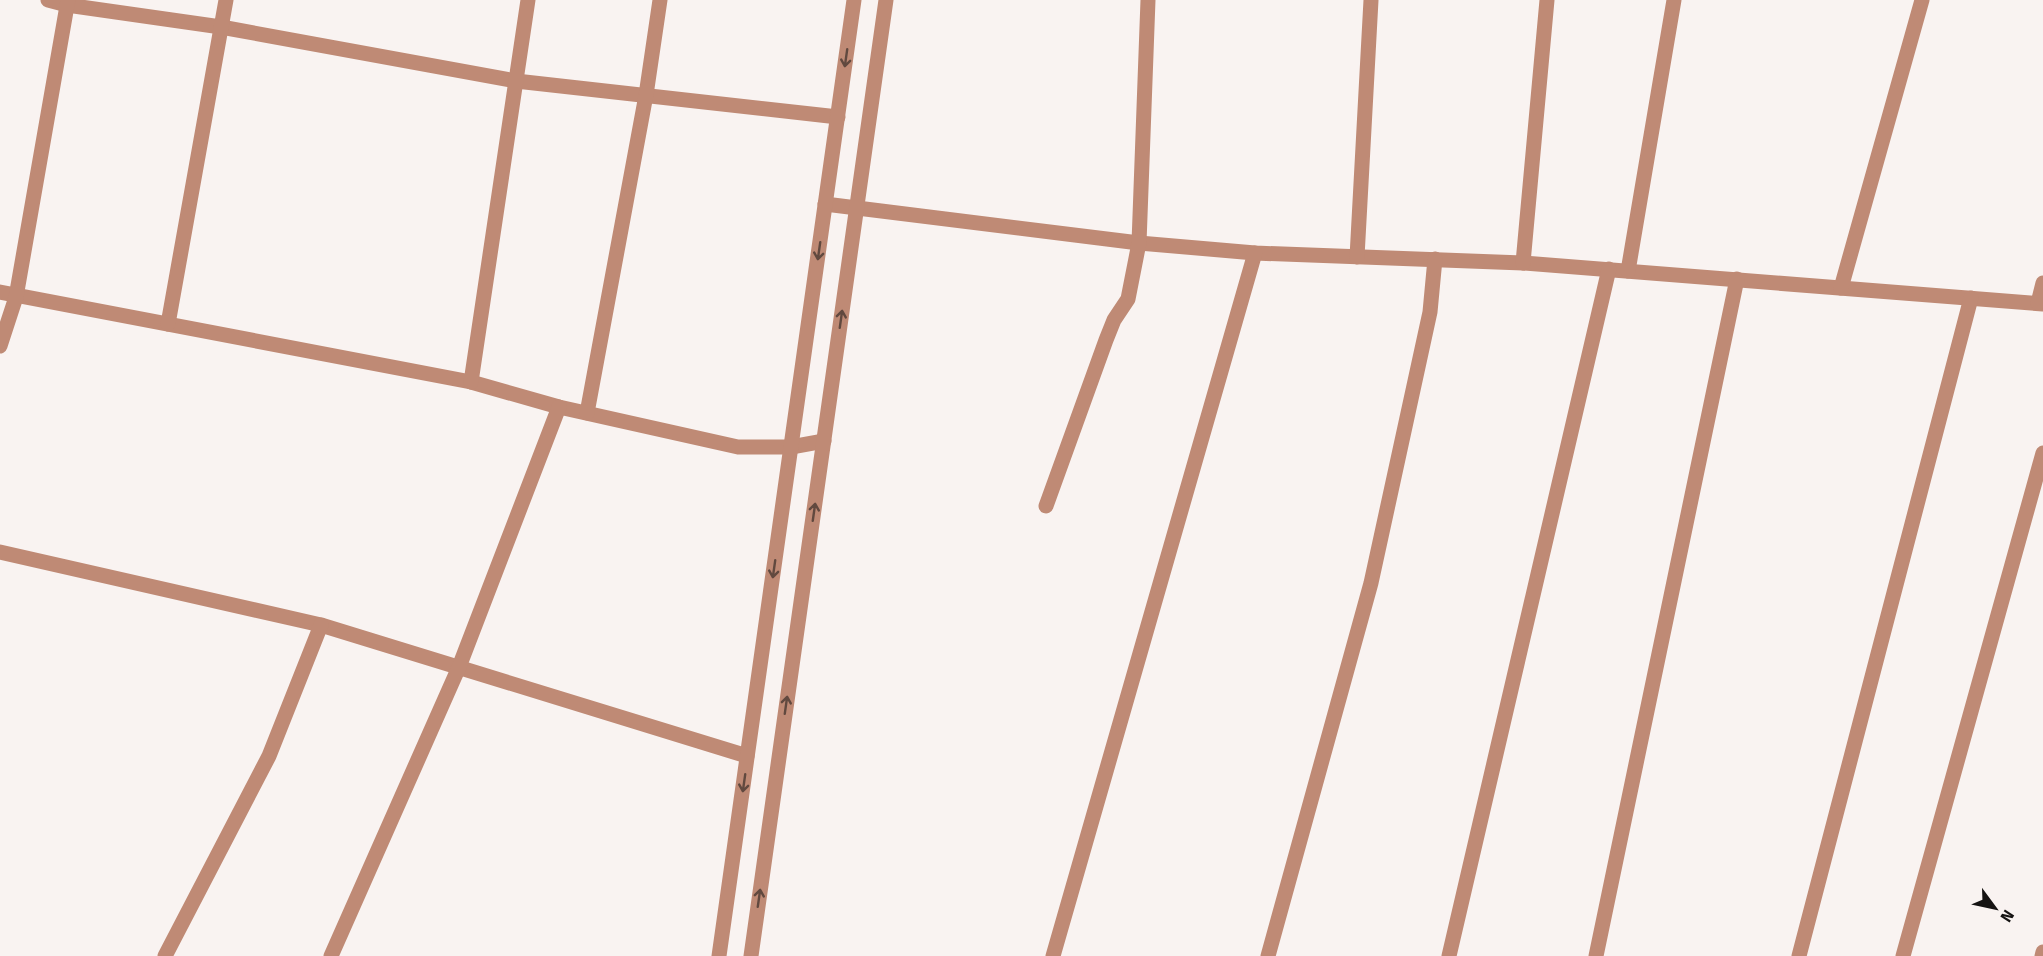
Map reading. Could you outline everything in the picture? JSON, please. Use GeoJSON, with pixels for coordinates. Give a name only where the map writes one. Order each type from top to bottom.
{"type":"FeatureCollection","features":[{"type":"Feature","properties":{"kind":"street"},"geometry":{"type":"LineString","coordinates":[[48,0],[221,27],[516,81],[838,117]]}},
{"type":"Feature","properties":{"kind":"street"},"geometry":{"type":"LineString","coordinates":[[168,324],[226,0]]}},
{"type":"Feature","properties":{"kind":"street"},"geometry":{"type":"LineString","coordinates":[[471,382],[528,0]]}},
{"type":"Feature","properties":{"kind":"street"},"geometry":{"type":"LineString","coordinates":[[587,413],[646,95],[660,0]]}},
{"type":"Feature","properties":{"kind":"street"},"geometry":{"type":"LineString","coordinates":[[719,956],[854,0]]}},
{"type":"Feature","properties":{"kind":"street"},"geometry":{"type":"LineString","coordinates":[[751,956],[886,0]]}},
{"type":"Feature","properties":{"kind":"street"},"geometry":{"type":"LineString","coordinates":[[1046,506],[1106,340],[1114,320],[1128,299],[1139,243],[1148,0]]}},
{"type":"Feature","properties":{"kind":"street"},"geometry":{"type":"LineString","coordinates":[[1357,257],[1371,0]]}},
{"type":"Feature","properties":{"kind":"street"},"geometry":{"type":"LineString","coordinates":[[1523,263],[1547,0]]}},
{"type":"Feature","properties":{"kind":"street"},"geometry":{"type":"LineString","coordinates":[[1628,271],[1674,0]]}},
{"type":"Feature","properties":{"kind":"street"},"geometry":{"type":"LineString","coordinates":[[1841,288],[1922,0]]}},
{"type":"Feature","properties":{"kind":"street"},"geometry":{"type":"LineString","coordinates":[[0,346],[16,297],[68,3]]}},
{"type":"Feature","properties":{"kind":"street"},"geometry":{"type":"LineString","coordinates":[[825,204],[1139,243],[1255,253],[1523,263],[2040,304],[2043,283]]}},
{"type":"Feature","properties":{"kind":"street"},"geometry":{"type":"LineString","coordinates":[[1053,956],[1255,253]]}},
{"type":"Feature","properties":{"kind":"street"},"geometry":{"type":"LineString","coordinates":[[1268,956],[1371,583],[1430,312],[1436,259]]}},
{"type":"Feature","properties":{"kind":"street"},"geometry":{"type":"LineString","coordinates":[[1449,956],[1609,269]]}},
{"type":"Feature","properties":{"kind":"street"},"geometry":{"type":"LineString","coordinates":[[1596,956],[1737,279]]}},
{"type":"Feature","properties":{"kind":"street"},"geometry":{"type":"LineString","coordinates":[[0,292],[16,297],[471,382],[559,407],[738,447],[791,447],[824,441]]}},
{"type":"Feature","properties":{"kind":"street"},"geometry":{"type":"LineString","coordinates":[[1799,956],[1971,298]]}},
{"type":"Feature","properties":{"kind":"street"},"geometry":{"type":"LineString","coordinates":[[331,956],[459,667],[559,407]]}},
{"type":"Feature","properties":{"kind":"street"},"geometry":{"type":"LineString","coordinates":[[1903,956],[2043,453]]}},
{"type":"Feature","properties":{"kind":"street"},"geometry":{"type":"LineString","coordinates":[[0,552],[321,625],[747,756]]}},
{"type":"Feature","properties":{"kind":"street"},"geometry":{"type":"LineString","coordinates":[[165,956],[268,756],[321,625]]}}]}
